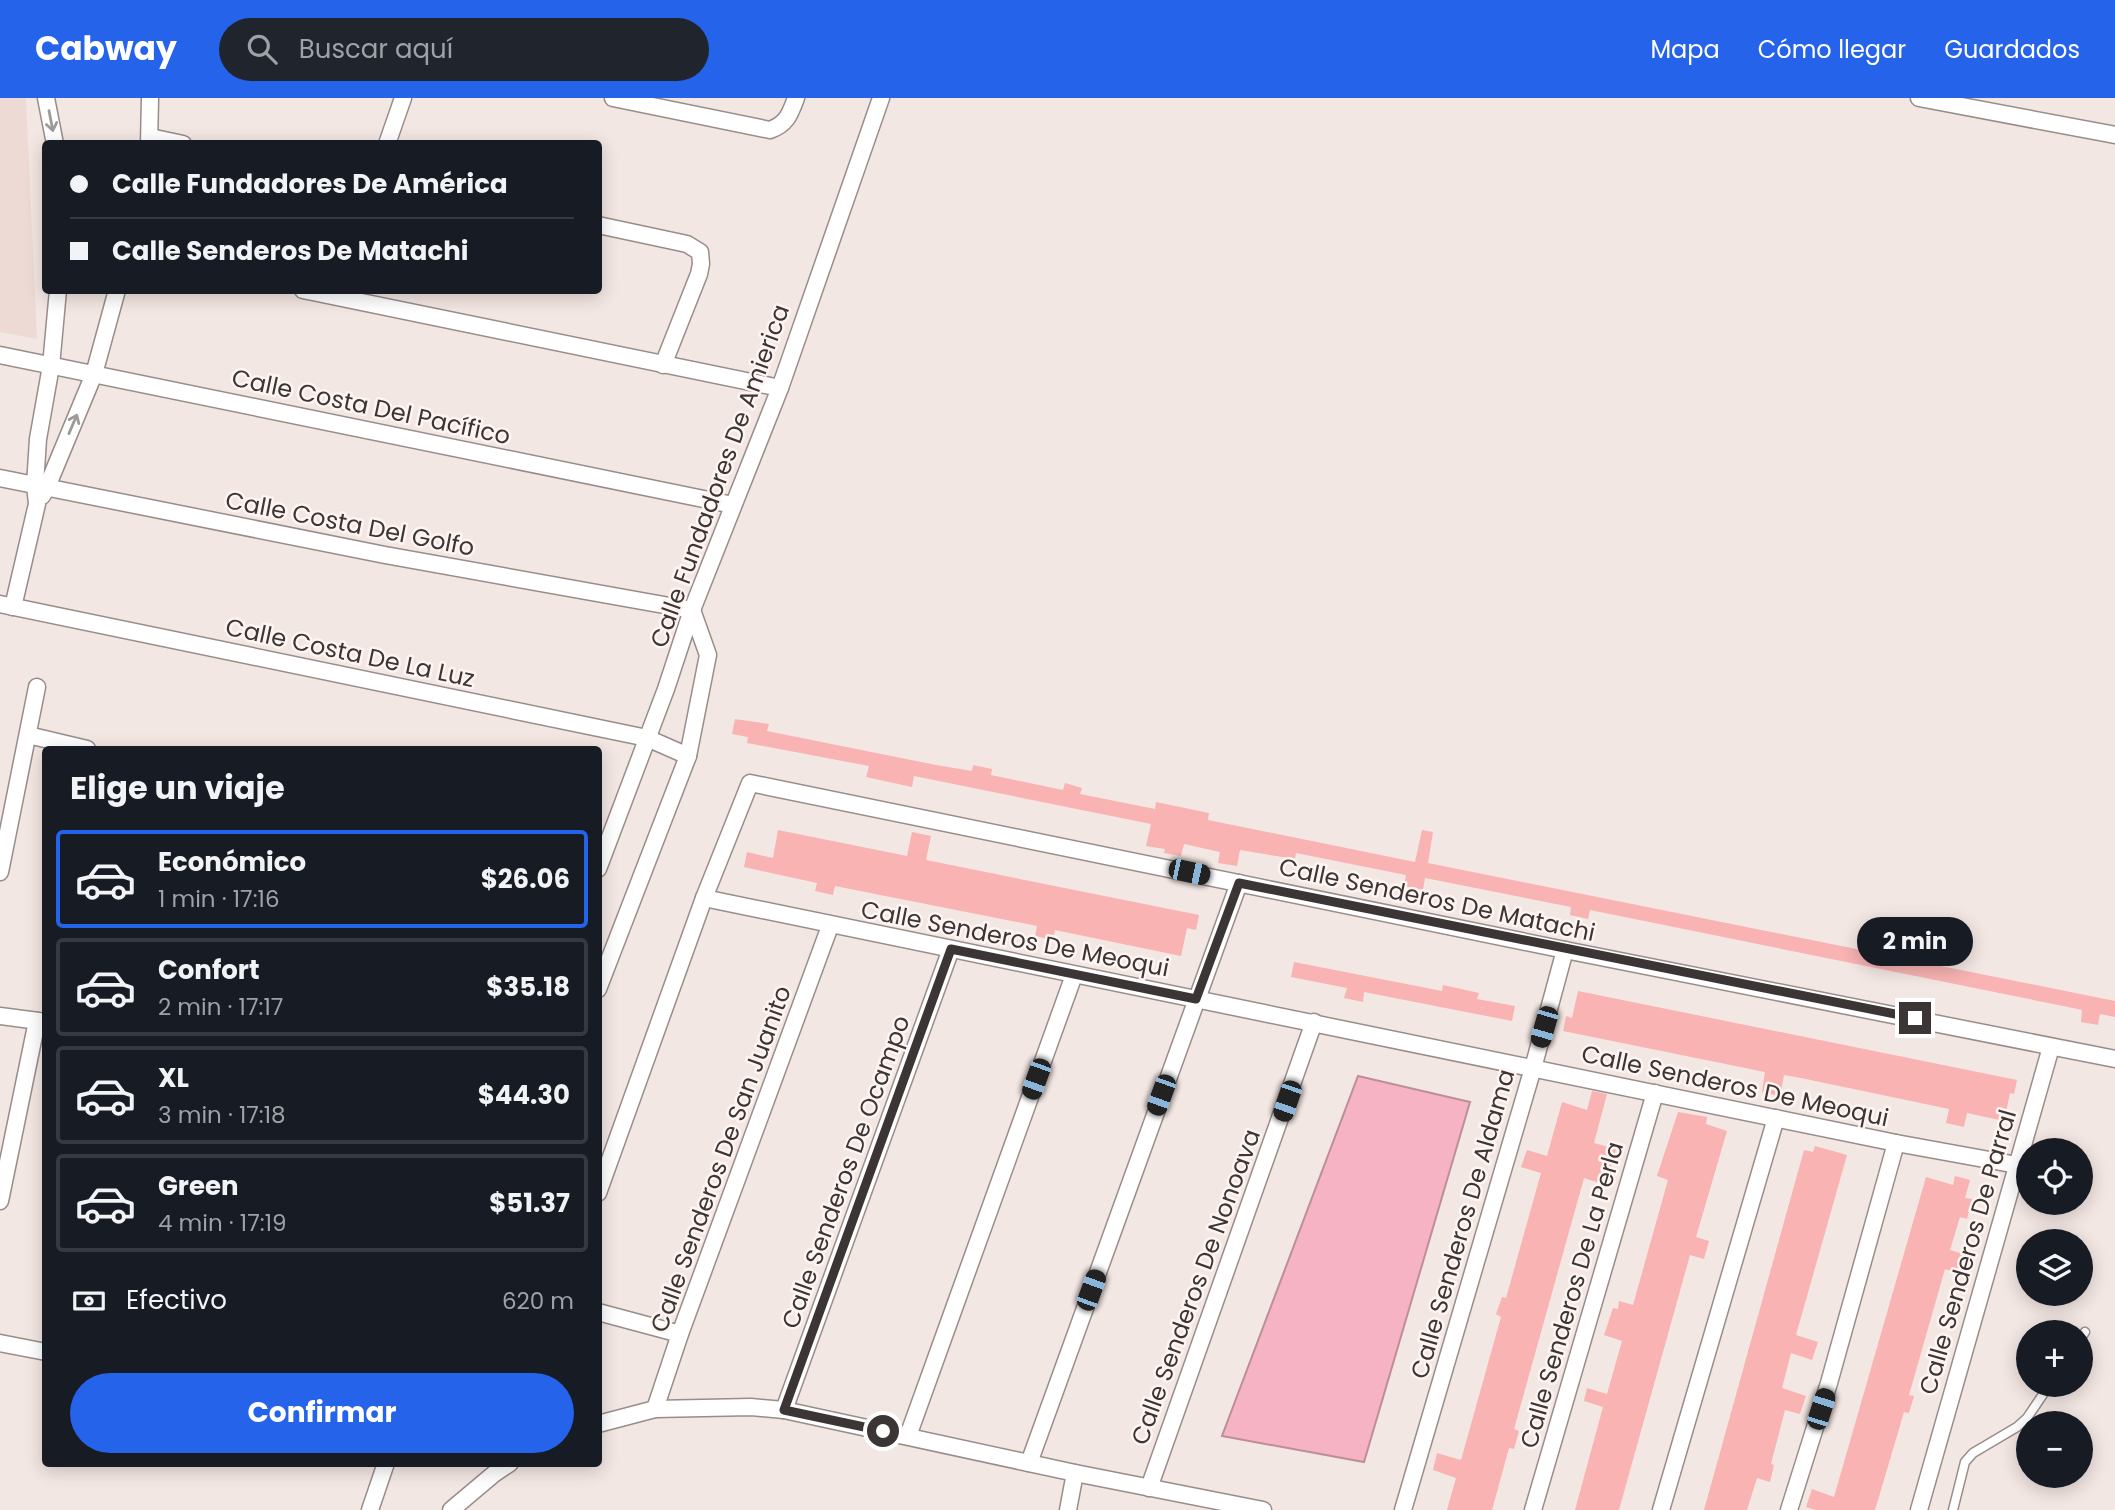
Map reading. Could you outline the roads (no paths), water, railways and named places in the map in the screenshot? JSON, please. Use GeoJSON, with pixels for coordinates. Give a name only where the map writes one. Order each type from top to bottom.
{"type":"FeatureCollection","features":[{"type":"Feature","properties":{"kind":"street"},"geometry":{"type":"LineString","coordinates":[[46,98],[54,140]]}},
{"type":"Feature","properties":{"kind":"street"},"geometry":{"type":"LineString","coordinates":[[150,98],[150,140]]}},
{"type":"Feature","properties":{"kind":"street"},"geometry":{"type":"LineString","coordinates":[[388,140],[403,98]]}},
{"type":"Feature","properties":{"kind":"street"},"geometry":{"type":"LineString","coordinates":[[613,98],[664,103],[770,130],[789,118],[796,98]]}},
{"type":"Feature","properties":{"kind":"street","name":"Calle Fundadores De Amierica"},"geometry":{"type":"LineString","coordinates":[[602,858],[666,689],[692,610],[780,388],[881,98]]}},
{"type":"Feature","properties":{"kind":"street"},"geometry":{"type":"LineString","coordinates":[[1929,99],[2115,135]]}},
{"type":"Feature","properties":{"kind":"street"},"geometry":{"type":"LineString","coordinates":[[602,226],[687,244],[700,252],[699,274],[663,365]]}},
{"type":"Feature","properties":{"kind":"street"},"geometry":{"type":"LineString","coordinates":[[41,486],[38,439],[51,366],[58,294]]}},
{"type":"Feature","properties":{"kind":"street"},"geometry":{"type":"LineString","coordinates":[[7,605],[41,486],[94,374],[116,294]]}},
{"type":"Feature","properties":{"kind":"street"},"geometry":{"type":"LineString","coordinates":[[322,294],[780,388]]}},
{"type":"Feature","properties":{"kind":"street","name":"Calle Costa Del Pacífico"},"geometry":{"type":"LineString","coordinates":[[0,355],[733,505]]}},
{"type":"Feature","properties":{"kind":"street","name":"Calle Costa Del Golfo"},"geometry":{"type":"LineString","coordinates":[[0,478],[385,555],[692,610]]}},
{"type":"Feature","properties":{"kind":"street","name":"Calle Costa De La Luz"},"geometry":{"type":"LineString","coordinates":[[7,605],[647,738],[688,756]]}},
{"type":"Feature","properties":{"kind":"street"},"geometry":{"type":"LineString","coordinates":[[602,979],[688,756],[708,655],[692,610]]}},
{"type":"Feature","properties":{"kind":"street"},"geometry":{"type":"LineString","coordinates":[[0,872],[37,687]]}},
{"type":"Feature","properties":{"kind":"street"},"geometry":{"type":"LineString","coordinates":[[28,735],[74,746]]}},
{"type":"Feature","properties":{"kind":"street","name":"Calle Senderos De Matachi"},"geometry":{"type":"LineString","coordinates":[[704,898],[750,783],[1565,950],[2115,1059]]}},
{"type":"Feature","properties":{"kind":"street"},"geometry":{"type":"LineString","coordinates":[[1028,1463],[1239,883]]}},
{"type":"Feature","properties":{"kind":"street"},"geometry":{"type":"LineString","coordinates":[[602,1182],[704,898]]}},
{"type":"Feature","properties":{"kind":"street","name":"Calle Senderos De Meoqui"},"geometry":{"type":"LineString","coordinates":[[704,898],[1896,1143],[2016,1165]]}},
{"type":"Feature","properties":{"kind":"street","name":"Calle Senderos De San Juanito"},"geometry":{"type":"LineString","coordinates":[[655,1409],[830,926]]}},
{"type":"Feature","properties":{"kind":"street","name":"Calle Senderos De Ocampo"},"geometry":{"type":"LineString","coordinates":[[784,1410],[951,949]]}},
{"type":"Feature","properties":{"kind":"street","name":"Calle Senderos De Aldama"},"geometry":{"type":"LineString","coordinates":[[1404,1510],[1565,950]]}},
{"type":"Feature","properties":{"kind":"street"},"geometry":{"type":"LineString","coordinates":[[908,1436],[1074,975]]}},
{"type":"Feature","properties":{"kind":"street"},"geometry":{"type":"LineString","coordinates":[[0,1016],[41,1021],[4,1161],[0,1201]]}},
{"type":"Feature","properties":{"kind":"street","name":"Calle Senderos De Nonoava"},"geometry":{"type":"LineString","coordinates":[[1149,1488],[1314,1022]]}},
{"type":"Feature","properties":{"kind":"street","name":"Calle Senderos De Parral"},"geometry":{"type":"LineString","coordinates":[[2025,1138],[2051,1047]]}},
{"type":"Feature","properties":{"kind":"street","name":"Calle Senderos De La Perla"},"geometry":{"type":"LineString","coordinates":[[1533,1510],[1655,1093]]}},
{"type":"Feature","properties":{"kind":"street"},"geometry":{"type":"LineString","coordinates":[[1661,1510],[1776,1118]]}},
{"type":"Feature","properties":{"kind":"street"},"geometry":{"type":"LineString","coordinates":[[1788,1510],[1829,1383],[1896,1143]]}},
{"type":"Feature","properties":{"kind":"street","name":"Calle Senderos De Parral"},"geometry":{"type":"LineString","coordinates":[[1919,1510],[2016,1169]]}},
{"type":"Feature","properties":{"kind":"street"},"geometry":{"type":"LineString","coordinates":[[602,1313],[680,1334]]}},
{"type":"Feature","properties":{"kind":"street"},"geometry":{"type":"LineString","coordinates":[[0,1343],[42,1351]]}},
{"type":"Feature","properties":{"kind":"street"},"geometry":{"type":"LineString","coordinates":[[602,1423],[655,1409],[717,1407],[784,1410],[1149,1488],[1195,1504],[1263,1510]]}},
{"type":"Feature","properties":{"kind":"street"},"geometry":{"type":"LineString","coordinates":[[370,1510],[385,1467]]}},
{"type":"Feature","properties":{"kind":"street"},"geometry":{"type":"LineString","coordinates":[[451,1510],[504,1467]]}},
{"type":"Feature","properties":{"kind":"street"},"geometry":{"type":"LineString","coordinates":[[1068,1510],[1075,1472]]}},
{"type":"Feature","properties":{"kind":"lane"},"geometry":{"type":"LineString","coordinates":[[1953,1510],[1965,1462],[1973,1452],[2017,1427],[2027,1418],[2041,1397]]}}]}
